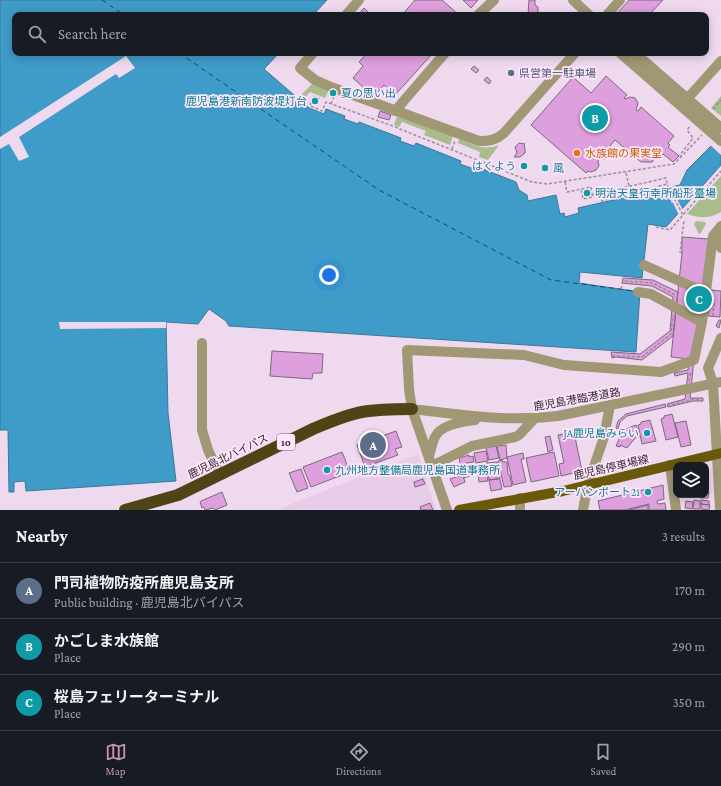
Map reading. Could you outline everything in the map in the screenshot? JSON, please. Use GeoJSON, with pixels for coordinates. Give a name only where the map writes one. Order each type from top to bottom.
{"type":"FeatureCollection","features":[{"type":"Feature","properties":{"kind":"highway","name":"鹿児島北バイパス"},"geometry":{"type":"LineString","coordinates":[[125,510],[178,495],[332,421],[350,415],[373,411],[412,409]]}},
{"type":"Feature","properties":{"kind":"main road","name":"鹿児島停車場線"},"geometry":{"type":"LineString","coordinates":[[459,510],[563,491],[719,453]]}},
{"type":"Feature","properties":{"kind":"street"},"geometry":{"type":"LineString","coordinates":[[349,12],[359,0]]}},
{"type":"Feature","properties":{"kind":"street"},"geometry":{"type":"LineString","coordinates":[[481,12],[494,0]]}},
{"type":"Feature","properties":{"kind":"street"},"geometry":{"type":"LineString","coordinates":[[573,0],[586,12]]}},
{"type":"Feature","properties":{"kind":"street"},"geometry":{"type":"LineString","coordinates":[[610,12],[620,0]]}},
{"type":"Feature","properties":{"kind":"street"},"geometry":{"type":"LineString","coordinates":[[310,56],[300,68],[315,80],[479,141],[490,141],[496,139],[504,133],[572,56]]}},
{"type":"Feature","properties":{"kind":"street"},"geometry":{"type":"LineString","coordinates":[[396,110],[442,56]]}},
{"type":"Feature","properties":{"kind":"street"},"geometry":{"type":"LineString","coordinates":[[623,56],[721,142]]}},
{"type":"Feature","properties":{"kind":"street"},"geometry":{"type":"LineString","coordinates":[[638,56],[721,128]]}},
{"type":"Feature","properties":{"kind":"street"},"geometry":{"type":"LineString","coordinates":[[688,99],[721,61]]}},
{"type":"Feature","properties":{"kind":"street"},"geometry":{"type":"LineString","coordinates":[[447,510],[412,409],[409,389],[407,350],[524,355],[564,365],[661,372],[694,360],[702,322],[713,236],[721,226]]}},
{"type":"Feature","properties":{"kind":"street"},"geometry":{"type":"LineString","coordinates":[[721,233],[719,241],[721,248]]}},
{"type":"Feature","properties":{"kind":"street"},"geometry":{"type":"LineString","coordinates":[[644,265],[704,297]]}},
{"type":"Feature","properties":{"kind":"street"},"geometry":{"type":"LineString","coordinates":[[638,292],[651,294],[702,322]]}},
{"type":"Feature","properties":{"kind":"street"},"geometry":{"type":"LineString","coordinates":[[720,510],[717,383],[708,368],[721,338]]}},
{"type":"Feature","properties":{"kind":"street"},"geometry":{"type":"LineString","coordinates":[[202,343],[202,430],[208,450],[220,475]]}},
{"type":"Feature","properties":{"kind":"street","name":"鹿児島港臨港道路"},"geometry":{"type":"LineString","coordinates":[[412,409],[485,418],[534,419],[558,416],[717,383]]}},
{"type":"Feature","properties":{"kind":"street"},"geometry":{"type":"LineString","coordinates":[[583,510],[588,484],[604,437],[610,405]]}},
{"type":"Feature","properties":{"kind":"street"},"geometry":{"type":"LineString","coordinates":[[429,456],[435,437],[439,431],[457,424],[485,418]]}},
{"type":"Feature","properties":{"kind":"street"},"geometry":{"type":"LineString","coordinates":[[432,466],[472,446],[515,437],[519,435],[534,419]]}},
{"type":"Feature","properties":{"kind":"street"},"geometry":{"type":"LineString","coordinates":[[670,465],[676,510]]}},
{"type":"Feature","properties":{"kind":"street"},"geometry":{"type":"LineString","coordinates":[[520,498],[520,510]]}},
{"type":"Feature","properties":{"kind":"path"},"geometry":{"type":"LineString","coordinates":[[318,100],[319,98],[313,96],[310,106],[322,111],[326,102],[390,125],[532,182],[547,184],[674,164],[706,129]]}},
{"type":"Feature","properties":{"kind":"path"},"geometry":{"type":"LineString","coordinates":[[713,109],[721,100]]}},
{"type":"Feature","properties":{"kind":"path"},"geometry":{"type":"LineString","coordinates":[[682,157],[680,155],[694,138],[687,130],[691,125]]}},
{"type":"Feature","properties":{"kind":"path"},"geometry":{"type":"LineString","coordinates":[[656,227],[670,230],[721,171]]}},
{"type":"Feature","properties":{"kind":"path"},"geometry":{"type":"LineString","coordinates":[[626,172],[629,186]]}},
{"type":"Feature","properties":{"kind":"path"},"geometry":{"type":"LineString","coordinates":[[582,189],[583,199],[592,197],[592,195],[666,178],[667,184],[683,215]]}},
{"type":"Feature","properties":{"kind":"path"},"geometry":{"type":"LineString","coordinates":[[565,182],[567,192],[590,187],[592,195]]}},
{"type":"Feature","properties":{"kind":"path"},"geometry":{"type":"LineString","coordinates":[[600,193],[602,201],[667,184]]}},
{"type":"Feature","properties":{"kind":"path"},"geometry":{"type":"LineString","coordinates":[[682,253],[680,252],[684,221]]}},
{"type":"Feature","properties":{"kind":"path"},"geometry":{"type":"LineString","coordinates":[[621,289],[622,281],[653,284],[675,295],[674,302]]}},
{"type":"Feature","properties":{"kind":"path"},"geometry":{"type":"LineString","coordinates":[[683,304],[690,305],[690,298],[704,297],[714,300],[713,316]]}},
{"type":"Feature","properties":{"kind":"path"},"geometry":{"type":"LineString","coordinates":[[612,356],[642,357],[671,334],[674,310]]}},
{"type":"Feature","properties":{"kind":"path"},"geometry":{"type":"LineString","coordinates":[[667,406],[694,399],[702,401]]}},
{"type":"Feature","properties":{"kind":"shaded area"},"geometry":{"type":"Polygon","coordinates":[[[418,454],[436,510],[276,510],[418,454]]]}},
{"type":"Feature","properties":{"kind":"green space"},"geometry":{"type":"Polygon","coordinates":[[[313,83],[329,90],[325,98],[310,92],[302,101],[299,97],[313,83]]]}},
{"type":"Feature","properties":{"kind":"green space"},"geometry":{"type":"Polygon","coordinates":[[[721,96],[721,116],[711,108],[721,96]]]}},
{"type":"Feature","properties":{"kind":"green space"},"geometry":{"type":"Polygon","coordinates":[[[397,116],[453,136],[450,145],[424,135],[426,131],[402,122],[399,127],[394,125],[397,116]]]}},
{"type":"Feature","properties":{"kind":"green space"},"geometry":{"type":"Polygon","coordinates":[[[459,139],[483,147],[493,147],[499,145],[488,160],[479,157],[480,152],[458,143],[459,139]]]}},
{"type":"Feature","properties":{"kind":"green space"},"geometry":{"type":"Polygon","coordinates":[[[721,176],[721,212],[713,216],[704,217],[687,214],[721,176]]]}},
{"type":"Feature","properties":{"kind":"green space"},"geometry":{"type":"Polygon","coordinates":[[[696,221],[705,222],[706,224],[700,234],[694,224],[696,221]]]}},
{"type":"Feature","properties":{"kind":"water"},"geometry":{"type":"Polygon","coordinates":[[[0,0],[327,0],[316,12],[12,12],[12,56],[276,56],[264,69],[309,108],[324,114],[326,109],[345,116],[344,119],[358,124],[359,122],[401,138],[400,141],[414,146],[416,143],[461,161],[460,164],[474,169],[475,166],[516,182],[519,190],[527,195],[528,201],[556,195],[560,214],[564,213],[565,217],[579,213],[578,208],[680,185],[687,170],[721,136],[721,165],[666,227],[648,224],[642,278],[580,272],[579,283],[640,292],[636,352],[229,326],[226,321],[209,309],[198,324],[166,322],[168,413],[176,481],[26,491],[25,481],[14,482],[14,492],[9,492],[8,430],[0,430],[0,0]]]}},
{"type":"Feature","properties":{"kind":"pier"},"geometry":{"type":"Polygon","coordinates":[[[126,56],[135,68],[119,78],[116,74],[19,137],[29,157],[19,161],[9,144],[0,149],[0,137],[126,56]]]}},
{"type":"Feature","properties":{"kind":"pier"},"geometry":{"type":"Polygon","coordinates":[[[721,134],[721,155],[709,144],[721,134]]]}},
{"type":"Feature","properties":{"kind":"pier"},"geometry":{"type":"Polygon","coordinates":[[[671,186],[676,196],[679,198],[678,201],[683,210],[679,215],[671,202],[665,187],[671,186]]]}},
{"type":"Feature","properties":{"kind":"pier"},"geometry":{"type":"Polygon","coordinates":[[[59,322],[166,322],[166,328],[60,329],[59,322]]]}},
{"type":"Feature","properties":{"kind":"building"},"geometry":{"type":"Polygon","coordinates":[[[415,0],[442,0],[456,12],[405,12],[415,0]]]}},
{"type":"Feature","properties":{"kind":"building"},"geometry":{"type":"Polygon","coordinates":[[[463,0],[478,0],[471,8],[463,0]]]}},
{"type":"Feature","properties":{"kind":"building"},"geometry":{"type":"Polygon","coordinates":[[[529,0],[535,0],[535,5],[538,7],[538,12],[528,12],[529,0]]]}},
{"type":"Feature","properties":{"kind":"building"},"geometry":{"type":"Polygon","coordinates":[[[629,0],[663,0],[652,12],[619,12],[629,0]]]}},
{"type":"Feature","properties":{"kind":"building"},"geometry":{"type":"Polygon","coordinates":[[[364,8],[368,12],[361,12],[364,8]]]}},
{"type":"Feature","properties":{"kind":"building"},"geometry":{"type":"Polygon","coordinates":[[[364,56],[430,56],[395,95],[384,85],[374,97],[353,78],[363,66],[359,62],[364,56]]]}},
{"type":"Feature","properties":{"kind":"building"},"geometry":{"type":"Polygon","coordinates":[[[474,66],[479,70],[476,73],[471,69],[474,66]]]}},
{"type":"Feature","properties":{"kind":"building"},"geometry":{"type":"Polygon","coordinates":[[[606,76],[627,95],[624,98],[625,99],[630,97],[635,98],[638,103],[636,110],[638,111],[641,107],[674,136],[668,143],[670,145],[668,147],[679,156],[673,162],[663,154],[662,155],[659,153],[652,162],[641,162],[615,140],[610,146],[612,153],[610,157],[605,159],[600,157],[598,160],[599,166],[596,170],[591,172],[588,171],[586,173],[531,125],[573,77],[591,93],[606,76]]]}},
{"type":"Feature","properties":{"kind":"building"},"geometry":{"type":"Polygon","coordinates":[[[487,77],[491,81],[489,84],[484,80],[487,77]]]}},
{"type":"Feature","properties":{"kind":"building"},"geometry":{"type":"Polygon","coordinates":[[[380,111],[391,115],[389,120],[378,117],[380,111]]]}},
{"type":"Feature","properties":{"kind":"building"},"geometry":{"type":"Polygon","coordinates":[[[519,143],[525,144],[525,153],[520,157],[514,157],[517,153],[515,147],[519,143]]]}},
{"type":"Feature","properties":{"kind":"building"},"geometry":{"type":"Polygon","coordinates":[[[682,237],[709,239],[703,296],[710,297],[711,290],[721,291],[720,317],[708,316],[710,303],[703,302],[697,360],[671,357],[682,253],[682,237]]]}},
{"type":"Feature","properties":{"kind":"building"},"geometry":{"type":"Polygon","coordinates":[[[623,278],[653,280],[678,292],[673,336],[642,360],[616,357],[612,358],[611,352],[640,354],[670,331],[673,297],[652,286],[622,283],[623,278]]]}},
{"type":"Feature","properties":{"kind":"building"},"geometry":{"type":"Polygon","coordinates":[[[719,320],[721,320],[719,328],[716,326],[719,320]]]}},
{"type":"Feature","properties":{"kind":"building"},"geometry":{"type":"Polygon","coordinates":[[[272,351],[323,354],[322,373],[313,373],[312,379],[270,376],[272,351]]]}},
{"type":"Feature","properties":{"kind":"building"},"geometry":{"type":"Polygon","coordinates":[[[689,359],[694,359],[690,398],[703,398],[703,401],[693,401],[668,407],[667,404],[685,399],[688,373],[675,376],[674,373],[688,370],[689,359]]]}},
{"type":"Feature","properties":{"kind":"building"},"geometry":{"type":"Polygon","coordinates":[[[665,404],[666,407],[627,416],[620,422],[618,429],[616,428],[618,421],[626,414],[665,404]]]}},
{"type":"Feature","properties":{"kind":"building"},"geometry":{"type":"Polygon","coordinates":[[[672,414],[678,437],[666,440],[661,419],[664,418],[664,416],[672,414]]]}},
{"type":"Feature","properties":{"kind":"building","name":"JA鹿児島みらい"},"geometry":{"type":"Polygon","coordinates":[[[650,420],[656,441],[642,444],[638,425],[641,424],[641,422],[650,420]]]}},
{"type":"Feature","properties":{"kind":"building"},"geometry":{"type":"Polygon","coordinates":[[[686,421],[691,445],[681,447],[675,423],[686,421]]]}},
{"type":"Feature","properties":{"kind":"building"},"geometry":{"type":"Polygon","coordinates":[[[636,425],[640,436],[636,437],[627,448],[620,445],[620,447],[616,446],[623,430],[636,425]]]}},
{"type":"Feature","properties":{"kind":"building"},"geometry":{"type":"Polygon","coordinates":[[[396,431],[402,447],[395,449],[398,455],[365,467],[357,445],[396,431]]]}},
{"type":"Feature","properties":{"kind":"building"},"geometry":{"type":"Polygon","coordinates":[[[574,432],[582,471],[561,476],[559,464],[564,463],[558,435],[574,432]]]}},
{"type":"Feature","properties":{"kind":"building"},"geometry":{"type":"Polygon","coordinates":[[[550,436],[553,450],[548,452],[545,437],[550,436]]]}},
{"type":"Feature","properties":{"kind":"building"},"geometry":{"type":"Polygon","coordinates":[[[506,445],[507,458],[500,460],[497,446],[506,445]]]}},
{"type":"Feature","properties":{"kind":"building"},"geometry":{"type":"Polygon","coordinates":[[[496,446],[499,458],[489,460],[486,448],[496,446]]]}},
{"type":"Feature","properties":{"kind":"building"},"geometry":{"type":"Polygon","coordinates":[[[486,451],[488,461],[476,463],[474,453],[486,451]]]}},
{"type":"Feature","properties":{"kind":"building","name":"九州地方整備局鹿児島国道事務所"},"geometry":{"type":"Polygon","coordinates":[[[342,452],[350,472],[311,487],[303,467],[342,452]]]}},
{"type":"Feature","properties":{"kind":"building"},"geometry":{"type":"Polygon","coordinates":[[[554,452],[559,476],[531,482],[526,458],[554,452]]]}},
{"type":"Feature","properties":{"kind":"building"},"geometry":{"type":"Polygon","coordinates":[[[523,453],[524,459],[521,459],[526,482],[513,485],[507,457],[523,453]]]}},
{"type":"Feature","properties":{"kind":"building"},"geometry":{"type":"Polygon","coordinates":[[[469,455],[469,457],[473,456],[474,462],[466,463],[467,466],[461,467],[459,458],[469,455]]]}},
{"type":"Feature","properties":{"kind":"building"},"geometry":{"type":"Polygon","coordinates":[[[502,460],[503,462],[507,462],[508,474],[510,476],[512,486],[504,487],[498,461],[502,460]]]}},
{"type":"Feature","properties":{"kind":"building"},"geometry":{"type":"Polygon","coordinates":[[[497,462],[500,478],[489,480],[486,463],[497,462]]]}},
{"type":"Feature","properties":{"kind":"building"},"geometry":{"type":"Polygon","coordinates":[[[485,464],[488,481],[479,482],[477,465],[485,464]]]}},
{"type":"Feature","properties":{"kind":"building"},"geometry":{"type":"Polygon","coordinates":[[[467,466],[471,469],[475,468],[476,471],[464,473],[462,467],[467,466]]]}},
{"type":"Feature","properties":{"kind":"building"},"geometry":{"type":"Polygon","coordinates":[[[301,469],[308,488],[297,492],[289,473],[301,469]]]}},
{"type":"Feature","properties":{"kind":"building"},"geometry":{"type":"Polygon","coordinates":[[[470,474],[470,476],[464,478],[464,475],[470,474]]]}},
{"type":"Feature","properties":{"kind":"building"},"geometry":{"type":"Polygon","coordinates":[[[463,476],[465,482],[454,487],[450,479],[463,476]]]}},
{"type":"Feature","properties":{"kind":"building"},"geometry":{"type":"Polygon","coordinates":[[[423,479],[425,484],[415,487],[414,482],[423,479]]]}},
{"type":"Feature","properties":{"kind":"building"},"geometry":{"type":"Polygon","coordinates":[[[500,479],[502,489],[491,491],[489,480],[500,479]]]}},
{"type":"Feature","properties":{"kind":"building","name":"アーバンポート21"},"geometry":{"type":"Polygon","coordinates":[[[663,485],[664,499],[657,501],[658,504],[665,503],[666,510],[649,510],[649,504],[625,510],[600,510],[598,501],[663,485]]]}},
{"type":"Feature","properties":{"kind":"building"},"geometry":{"type":"Polygon","coordinates":[[[222,492],[227,505],[215,510],[213,508],[205,510],[204,507],[202,508],[201,501],[222,492]]]}},
{"type":"Feature","properties":{"kind":"building"},"geometry":{"type":"Polygon","coordinates":[[[694,500],[700,501],[700,509],[693,509],[694,500]]]}},
{"type":"Feature","properties":{"kind":"building"},"geometry":{"type":"Polygon","coordinates":[[[701,500],[709,501],[709,505],[701,504],[701,500]]]}},
{"type":"Feature","properties":{"kind":"building"},"geometry":{"type":"Polygon","coordinates":[[[686,501],[693,502],[692,509],[685,508],[686,501]]]}},
{"type":"Feature","properties":{"kind":"building"},"geometry":{"type":"Polygon","coordinates":[[[430,503],[433,510],[421,510],[420,507],[430,503]]]}},
{"type":"Feature","properties":{"kind":"building"},"geometry":{"type":"Polygon","coordinates":[[[701,504],[710,505],[709,510],[701,509],[701,504]]]}},
{"type":"Feature","properties":{"kind":"building","name":"アーバンポート21"},"geometry":{"type":"Polygon","coordinates":[[[648,505],[648,510],[629,510],[648,505]]]}},
{"type":"Feature","properties":{"kind":"ferry route"},"geometry":{"type":"LineString","coordinates":[[102,0],[120,12]]}},
{"type":"Feature","properties":{"kind":"ferry route"},"geometry":{"type":"LineString","coordinates":[[183,56],[379,190],[551,280],[634,291]]}},
{"type":"Feature","properties":{"kind":"place","name":"県営第一駐車場"},"geometry":{"type":"Point","coordinates":[511,73]}},
{"type":"Feature","properties":{"kind":"place","name":"夏の思い出"},"geometry":{"type":"Point","coordinates":[333,93]}},
{"type":"Feature","properties":{"kind":"place","name":"鹿児島港新南防波堤灯台"},"geometry":{"type":"Point","coordinates":[315,101]}},
{"type":"Feature","properties":{"kind":"place","name":"かごしま水族館"},"geometry":{"type":"Point","coordinates":[595,118]}},
{"type":"Feature","properties":{"kind":"place","name":"水族館の果実堂"},"geometry":{"type":"Point","coordinates":[577,153]}},
{"type":"Feature","properties":{"kind":"place","name":"はくよう"},"geometry":{"type":"Point","coordinates":[524,166]}},
{"type":"Feature","properties":{"kind":"place","name":"風"},"geometry":{"type":"Point","coordinates":[545,168]}},
{"type":"Feature","properties":{"kind":"place","name":"明治天皇行幸所船形臺場"},"geometry":{"type":"Point","coordinates":[587,193]}},
{"type":"Feature","properties":{"kind":"place","name":"桜島フェリーターミナル"},"geometry":{"type":"Point","coordinates":[699,299]}},
{"type":"Feature","properties":{"kind":"place","name":"JA鹿児島みらい"},"geometry":{"type":"Point","coordinates":[647,433]}},
{"type":"Feature","properties":{"kind":"place","name":"門司植物防疫所鹿児島支所"},"geometry":{"type":"Point","coordinates":[373,445]}},
{"type":"Feature","properties":{"kind":"place","name":"九州地方整備局鹿児島国道事務所"},"geometry":{"type":"Point","coordinates":[327,470]}},
{"type":"Feature","properties":{"kind":"place","name":"アーバンポート21"},"geometry":{"type":"Point","coordinates":[648,492]}}]}
